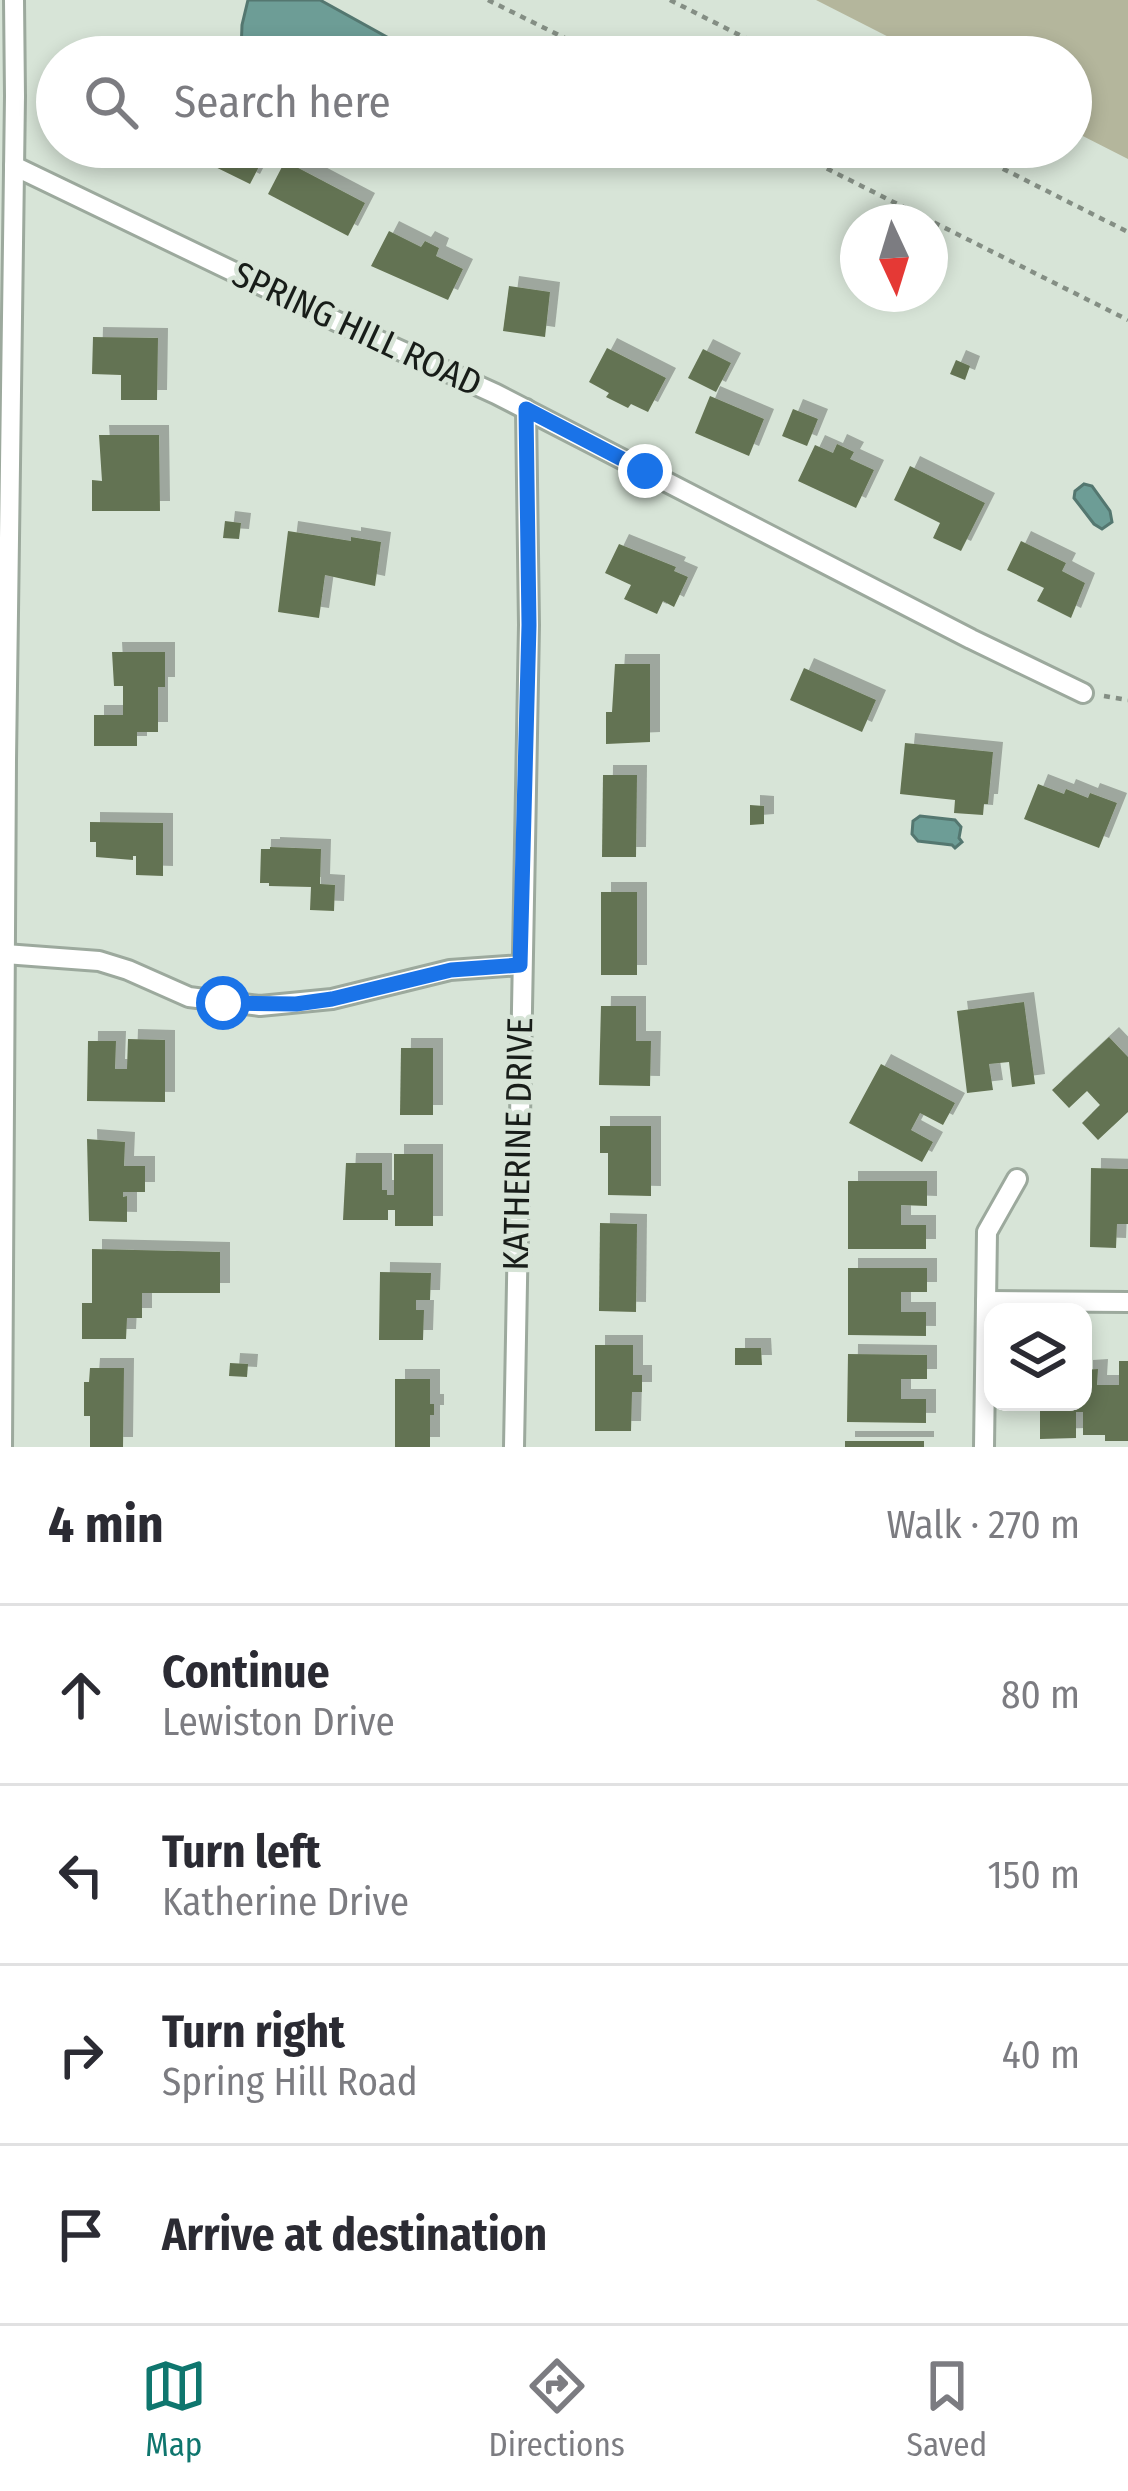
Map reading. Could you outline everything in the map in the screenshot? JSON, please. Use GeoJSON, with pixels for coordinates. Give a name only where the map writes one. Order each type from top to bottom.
{"type":"FeatureCollection","features":[{"type":"Feature","properties":{"kind":"street"},"geometry":{"type":"LineString","coordinates":[[2,1447],[14,0]]}},
{"type":"Feature","properties":{"kind":"street","name":"SPRING HILL ROAD"},"geometry":{"type":"LineString","coordinates":[[14,166],[526,409],[1083,693]]}},
{"type":"Feature","properties":{"kind":"street","name":"KATHERINE DRIVE"},"geometry":{"type":"LineString","coordinates":[[514,1447],[529,625],[526,409]]}},
{"type":"Feature","properties":{"kind":"street"},"geometry":{"type":"LineString","coordinates":[[5,954],[99,961],[189,997],[260,1006],[332,999],[451,970],[520,965]]}},
{"type":"Feature","properties":{"kind":"street"},"geometry":{"type":"LineString","coordinates":[[984,1447],[987,1232],[1017,1179]]}},
{"type":"Feature","properties":{"kind":"street"},"geometry":{"type":"LineString","coordinates":[[986,1301],[1128,1302]]}},
{"type":"Feature","properties":{"kind":"path"},"geometry":{"type":"LineString","coordinates":[[488,0],[561,36]]}},
{"type":"Feature","properties":{"kind":"path"},"geometry":{"type":"LineString","coordinates":[[670,0],[741,36]]}},
{"type":"Feature","properties":{"kind":"path"},"geometry":{"type":"LineString","coordinates":[[826,168],[1128,320]]}},
{"type":"Feature","properties":{"kind":"path"},"geometry":{"type":"LineString","coordinates":[[1002,168],[1128,232]]}},
{"type":"Feature","properties":{"kind":"green space"},"geometry":{"type":"Polygon","coordinates":[[[816,0],[1128,0],[1128,159],[1092,141],[1092,36],[887,36],[816,0]]]}},
{"type":"Feature","properties":{"kind":"water"},"geometry":{"type":"Polygon","coordinates":[[[248,0],[320,0],[385,36],[242,36],[248,0]]]}},
{"type":"Feature","properties":{"kind":"water"},"geometry":{"type":"Polygon","coordinates":[[[1084,484],[1092,486],[1110,511],[1112,522],[1102,529],[1074,498],[1084,484]]]}},
{"type":"Feature","properties":{"kind":"water"},"geometry":{"type":"Polygon","coordinates":[[[920,816],[955,820],[962,842],[955,848],[918,841],[912,834],[913,821],[920,816]]]}},
{"type":"Feature","properties":{"kind":"building"},"geometry":{"type":"Polygon","coordinates":[[[217,168],[258,168],[250,184],[217,168]]]}},
{"type":"Feature","properties":{"kind":"building"},"geometry":{"type":"Polygon","coordinates":[[[281,168],[298,168],[365,203],[348,236],[268,194],[281,168]]]}},
{"type":"Feature","properties":{"kind":"building"},"geometry":{"type":"Polygon","coordinates":[[[389,231],[421,247],[425,241],[439,248],[436,256],[463,269],[448,300],[371,266],[389,231]]]}},
{"type":"Feature","properties":{"kind":"building"},"geometry":{"type":"Polygon","coordinates":[[[509,286],[550,292],[545,337],[503,331],[509,286]]]}},
{"type":"Feature","properties":{"kind":"building"},"geometry":{"type":"Polygon","coordinates":[[[93,337],[158,338],[157,400],[121,400],[121,375],[92,374],[93,337]]]}},
{"type":"Feature","properties":{"kind":"building"},"geometry":{"type":"Polygon","coordinates":[[[607,348],[666,378],[648,412],[606,397],[609,393],[589,382],[607,348]]]}},
{"type":"Feature","properties":{"kind":"building"},"geometry":{"type":"Polygon","coordinates":[[[703,349],[731,363],[716,392],[688,378],[703,349]]]}},
{"type":"Feature","properties":{"kind":"building"},"geometry":{"type":"Polygon","coordinates":[[[956,360],[970,366],[965,380],[950,374],[956,360]]]}},
{"type":"Feature","properties":{"kind":"building"},"geometry":{"type":"Polygon","coordinates":[[[710,396],[764,419],[749,456],[695,433],[710,396]]]}},
{"type":"Feature","properties":{"kind":"building"},"geometry":{"type":"Polygon","coordinates":[[[793,409],[818,419],[807,446],[782,436],[793,409]]]}},
{"type":"Feature","properties":{"kind":"building"},"geometry":{"type":"Polygon","coordinates":[[[99,435],[159,435],[160,511],[92,511],[92,480],[102,481],[99,435]]]}},
{"type":"Feature","properties":{"kind":"building"},"geometry":{"type":"Polygon","coordinates":[[[837,444],[854,452],[850,459],[874,470],[856,508],[798,481],[815,445],[833,453],[837,444]]]}},
{"type":"Feature","properties":{"kind":"building"},"geometry":{"type":"Polygon","coordinates":[[[910,466],[985,503],[961,551],[933,538],[940,523],[894,500],[910,466]]]}},
{"type":"Feature","properties":{"kind":"building"},"geometry":{"type":"Polygon","coordinates":[[[225,521],[241,523],[239,539],[223,538],[225,521]]]}},
{"type":"Feature","properties":{"kind":"building"},"geometry":{"type":"Polygon","coordinates":[[[288,531],[381,542],[375,586],[325,575],[319,618],[278,612],[288,531]]]}},
{"type":"Feature","properties":{"kind":"building"},"geometry":{"type":"Polygon","coordinates":[[[1021,541],[1066,563],[1062,571],[1085,583],[1071,618],[1037,601],[1044,588],[1007,570],[1021,541]]]}},
{"type":"Feature","properties":{"kind":"building"},"geometry":{"type":"Polygon","coordinates":[[[619,544],[676,567],[674,571],[688,577],[674,607],[663,601],[657,614],[624,599],[631,585],[605,573],[619,544]]]}},
{"type":"Feature","properties":{"kind":"building"},"geometry":{"type":"Polygon","coordinates":[[[112,652],[165,652],[165,687],[158,687],[158,732],[137,732],[137,746],[94,746],[94,715],[123,715],[123,686],[114,686],[112,652]]]}},
{"type":"Feature","properties":{"kind":"building"},"geometry":{"type":"Polygon","coordinates":[[[615,664],[650,664],[650,742],[606,744],[615,664]]]}},
{"type":"Feature","properties":{"kind":"building"},"geometry":{"type":"Polygon","coordinates":[[[804,668],[876,700],[862,732],[790,700],[804,668]]]}},
{"type":"Feature","properties":{"kind":"building"},"geometry":{"type":"Polygon","coordinates":[[[905,743],[993,752],[983,815],[954,813],[955,800],[900,794],[905,743]]]}},
{"type":"Feature","properties":{"kind":"building"},"geometry":{"type":"Polygon","coordinates":[[[603,775],[637,775],[636,857],[602,857],[603,775]]]}},
{"type":"Feature","properties":{"kind":"building"},"geometry":{"type":"Polygon","coordinates":[[[1038,784],[1064,794],[1066,789],[1088,798],[1090,793],[1117,803],[1099,848],[1024,819],[1038,784]]]}},
{"type":"Feature","properties":{"kind":"building"},"geometry":{"type":"Polygon","coordinates":[[[750,805],[764,806],[764,824],[750,825],[750,805]]]}},
{"type":"Feature","properties":{"kind":"building"},"geometry":{"type":"Polygon","coordinates":[[[90,822],[163,823],[163,876],[136,875],[136,856],[133,860],[96,857],[90,822]]]}},
{"type":"Feature","properties":{"kind":"building"},"geometry":{"type":"Polygon","coordinates":[[[261,849],[321,849],[320,884],[335,885],[334,911],[310,910],[311,887],[260,883],[261,849]]]}},
{"type":"Feature","properties":{"kind":"building"},"geometry":{"type":"Polygon","coordinates":[[[601,892],[637,892],[637,975],[601,975],[601,892]]]}},
{"type":"Feature","properties":{"kind":"building"},"geometry":{"type":"Polygon","coordinates":[[[1024,1002],[1035,1084],[1012,1087],[1009,1062],[989,1064],[993,1090],[967,1093],[957,1011],[1024,1002]]]}},
{"type":"Feature","properties":{"kind":"building"},"geometry":{"type":"Polygon","coordinates":[[[601,1006],[636,1006],[636,1041],[651,1041],[650,1086],[599,1085],[601,1006]]]}},
{"type":"Feature","properties":{"kind":"building"},"geometry":{"type":"Polygon","coordinates":[[[1109,1037],[1128,1057],[1128,1112],[1098,1140],[1082,1123],[1100,1105],[1087,1091],[1069,1108],[1052,1090],[1109,1037]]]}},
{"type":"Feature","properties":{"kind":"building"},"geometry":{"type":"Polygon","coordinates":[[[128,1039],[165,1040],[165,1102],[87,1101],[88,1041],[116,1041],[115,1069],[127,1069],[128,1039]]]}},
{"type":"Feature","properties":{"kind":"building"},"geometry":{"type":"Polygon","coordinates":[[[401,1048],[433,1048],[433,1115],[400,1115],[401,1048]]]}},
{"type":"Feature","properties":{"kind":"building"},"geometry":{"type":"Polygon","coordinates":[[[881,1064],[955,1103],[943,1125],[920,1113],[911,1130],[933,1142],[922,1162],[849,1123],[881,1064]]]}},
{"type":"Feature","properties":{"kind":"building"},"geometry":{"type":"Polygon","coordinates":[[[600,1126],[651,1126],[651,1196],[608,1195],[608,1153],[600,1153],[600,1126]]]}},
{"type":"Feature","properties":{"kind":"building"},"geometry":{"type":"Polygon","coordinates":[[[87,1139],[125,1142],[124,1166],[145,1166],[145,1192],[123,1192],[127,1222],[89,1221],[87,1139]]]}},
{"type":"Feature","properties":{"kind":"building"},"geometry":{"type":"Polygon","coordinates":[[[394,1154],[433,1154],[433,1226],[395,1226],[395,1210],[388,1210],[388,1220],[343,1220],[346,1163],[382,1163],[382,1190],[394,1195],[394,1154]]]}},
{"type":"Feature","properties":{"kind":"building"},"geometry":{"type":"Polygon","coordinates":[[[1091,1168],[1128,1169],[1128,1224],[1117,1224],[1116,1248],[1090,1247],[1091,1168]]]}},
{"type":"Feature","properties":{"kind":"building"},"geometry":{"type":"Polygon","coordinates":[[[848,1181],[927,1181],[927,1206],[901,1205],[901,1225],[926,1225],[926,1249],[848,1249],[848,1181]]]}},
{"type":"Feature","properties":{"kind":"building"},"geometry":{"type":"Polygon","coordinates":[[[600,1223],[637,1224],[636,1312],[599,1311],[600,1223]]]}},
{"type":"Feature","properties":{"kind":"building"},"geometry":{"type":"Polygon","coordinates":[[[92,1249],[220,1252],[220,1293],[142,1293],[142,1318],[127,1318],[126,1339],[82,1339],[82,1303],[92,1303],[92,1249]]]}},
{"type":"Feature","properties":{"kind":"building"},"geometry":{"type":"Polygon","coordinates":[[[848,1268],[927,1268],[927,1292],[901,1292],[901,1312],[926,1312],[926,1336],[848,1335],[848,1268]]]}},
{"type":"Feature","properties":{"kind":"building"},"geometry":{"type":"Polygon","coordinates":[[[380,1272],[431,1273],[430,1300],[416,1300],[416,1310],[424,1310],[423,1340],[379,1340],[380,1272]]]}},
{"type":"Feature","properties":{"kind":"building"},"geometry":{"type":"Polygon","coordinates":[[[595,1345],[633,1345],[633,1375],[642,1375],[642,1392],[632,1392],[631,1431],[595,1431],[595,1345]]]}},
{"type":"Feature","properties":{"kind":"building"},"geometry":{"type":"Polygon","coordinates":[[[735,1348],[761,1348],[762,1365],[735,1365],[735,1348]]]}},
{"type":"Feature","properties":{"kind":"building"},"geometry":{"type":"Polygon","coordinates":[[[848,1354],[927,1355],[927,1379],[901,1379],[901,1399],[926,1399],[926,1423],[847,1422],[848,1354]]]}},
{"type":"Feature","properties":{"kind":"building"},"geometry":{"type":"Polygon","coordinates":[[[1119,1361],[1128,1361],[1128,1441],[1083,1435],[1083,1412],[1076,1412],[1076,1438],[1040,1439],[1040,1411],[1092,1411],[1092,1369],[1098,1369],[1097,1385],[1119,1385],[1119,1361]]]}},
{"type":"Feature","properties":{"kind":"building"},"geometry":{"type":"Polygon","coordinates":[[[230,1363],[248,1364],[247,1377],[229,1376],[230,1363]]]}},
{"type":"Feature","properties":{"kind":"building"},"geometry":{"type":"Polygon","coordinates":[[[90,1368],[124,1368],[123,1447],[90,1447],[84,1382],[89,1382],[90,1368]]]}},
{"type":"Feature","properties":{"kind":"building"},"geometry":{"type":"Polygon","coordinates":[[[395,1379],[430,1379],[434,1415],[430,1415],[430,1447],[395,1447],[395,1379]]]}},
{"type":"Feature","properties":{"kind":"building"},"geometry":{"type":"Polygon","coordinates":[[[845,1441],[924,1441],[924,1447],[845,1447],[845,1441]]]}},
{"type":"Feature","properties":{"kind":"route"},"geometry":{"type":"LineString","coordinates":[[223,1003],[296,1004],[451,970],[520,965],[529,625],[526,409],[645,471]]}}]}
